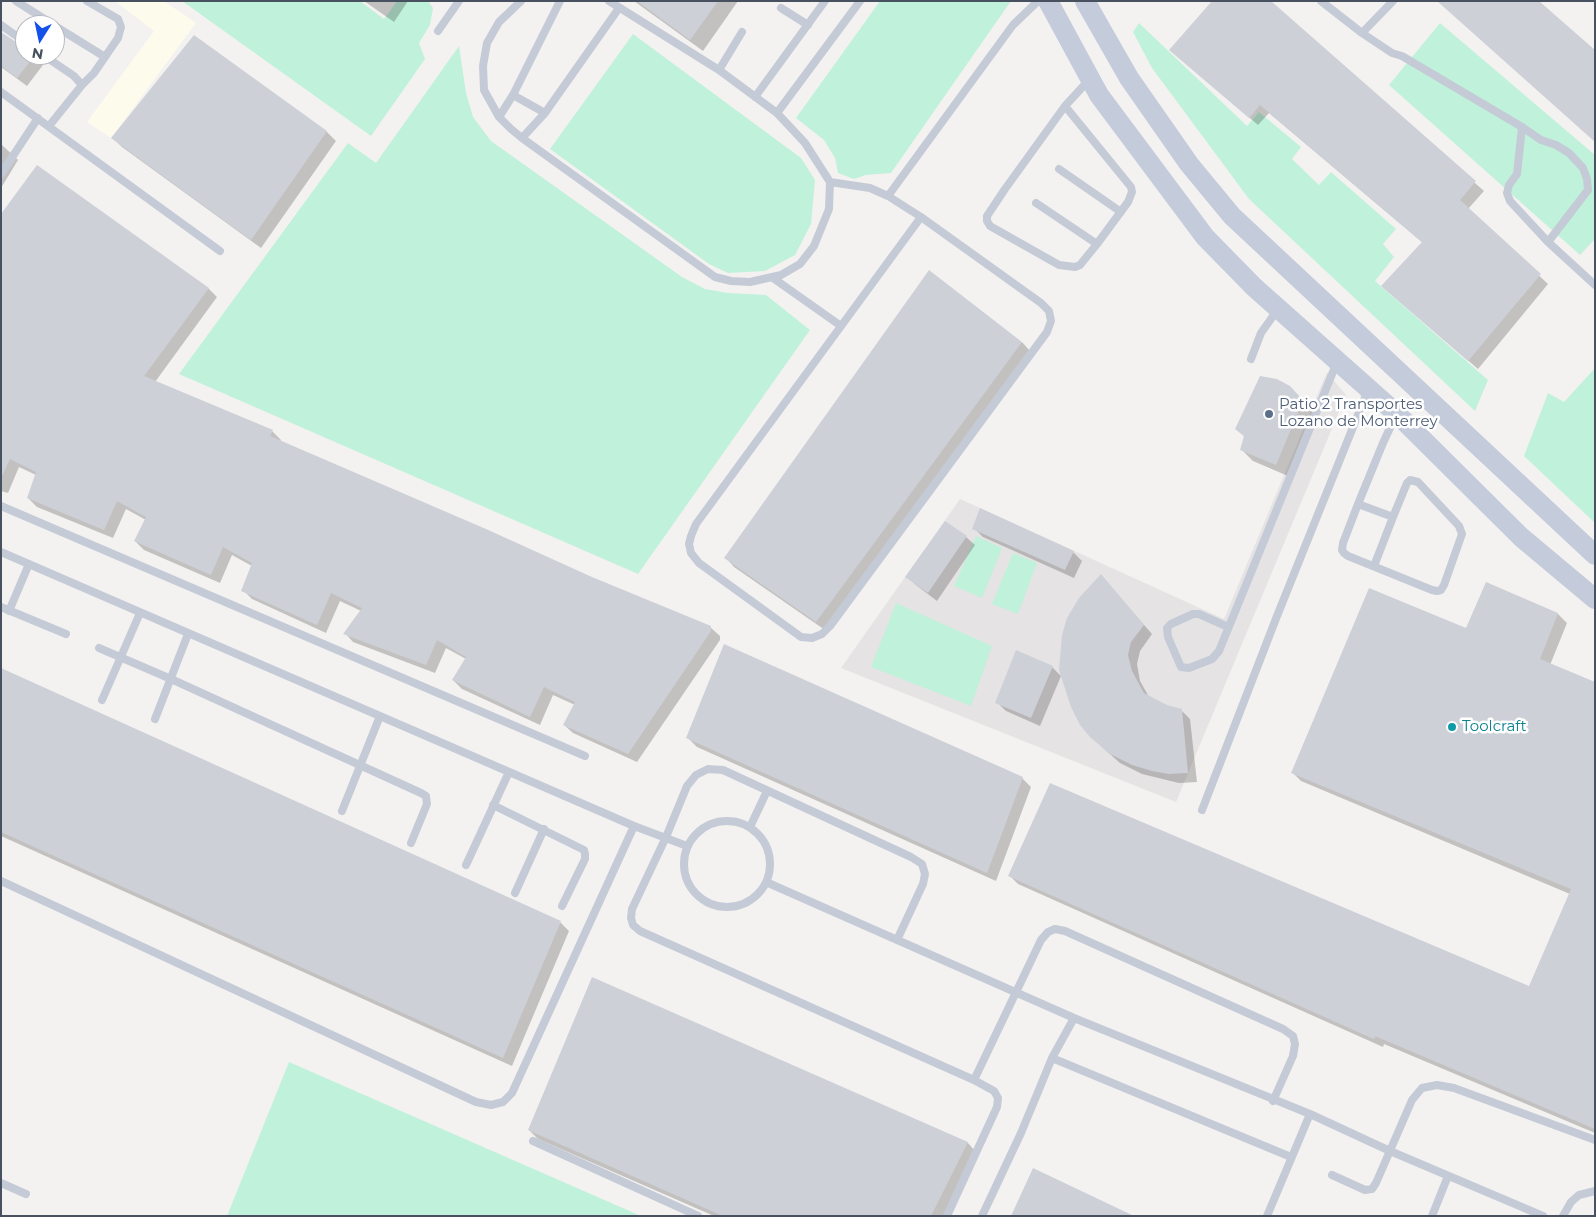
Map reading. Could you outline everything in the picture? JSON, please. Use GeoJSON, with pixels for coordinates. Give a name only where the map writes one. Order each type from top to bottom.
{"type":"FeatureCollection","features":[{"type":"Feature","properties":{"kind":"main road"},"geometry":{"type":"LineString","coordinates":[[1048,1],[1099,95],[1205,236],[1254,287],[1397,414],[1521,537],[1595,599]]}},
{"type":"Feature","properties":{"kind":"main road"},"geometry":{"type":"LineString","coordinates":[[1085,1],[1129,78],[1189,164],[1232,216],[1595,555]]}},
{"type":"Feature","properties":{"kind":"main road"},"geometry":{"type":"LineString","coordinates":[[1416,433],[1427,421],[1434,421],[1484,451]]}},
{"type":"Feature","properties":{"kind":"lane"},"geometry":{"type":"LineString","coordinates":[[16,1],[39,15]]}},
{"type":"Feature","properties":{"kind":"lane"},"geometry":{"type":"LineString","coordinates":[[49,126],[82,84],[94,73],[118,38],[121,27],[118,19],[87,1]]}},
{"type":"Feature","properties":{"kind":"lane"},"geometry":{"type":"LineString","coordinates":[[438,31],[459,1]]}},
{"type":"Feature","properties":{"kind":"lane"},"geometry":{"type":"LineString","coordinates":[[521,1],[513,5],[499,22],[487,43],[483,66],[484,90],[499,117],[522,138],[714,277],[750,282],[773,278],[800,264],[814,246],[829,209],[830,182],[805,143],[777,112],[719,70],[609,1]]}},
{"type":"Feature","properties":{"kind":"lane"},"geometry":{"type":"LineString","coordinates":[[499,117],[513,95],[560,1]]}},
{"type":"Feature","properties":{"kind":"lane"},"geometry":{"type":"LineString","coordinates":[[755,97],[826,1]]}},
{"type":"Feature","properties":{"kind":"lane"},"geometry":{"type":"LineString","coordinates":[[777,112],[860,1]]}},
{"type":"Feature","properties":{"kind":"lane"},"geometry":{"type":"LineString","coordinates":[[888,196],[1013,25],[1038,1]]}},
{"type":"Feature","properties":{"kind":"lane"},"geometry":{"type":"LineString","coordinates":[[1320,1],[1392,53],[1402,56],[1541,140],[1556,145],[1569,153],[1583,168],[1591,187],[1548,242]]}},
{"type":"Feature","properties":{"kind":"lane"},"geometry":{"type":"LineString","coordinates":[[1362,33],[1393,1]]}},
{"type":"Feature","properties":{"kind":"lane"},"geometry":{"type":"LineString","coordinates":[[522,138],[545,114],[619,8]]}},
{"type":"Feature","properties":{"kind":"lane"},"geometry":{"type":"LineString","coordinates":[[781,8],[808,25]]}},
{"type":"Feature","properties":{"kind":"lane"},"geometry":{"type":"LineString","coordinates":[[1,25],[15,35]]}},
{"type":"Feature","properties":{"kind":"lane"},"geometry":{"type":"LineString","coordinates":[[65,31],[105,57]]}},
{"type":"Feature","properties":{"kind":"lane"},"geometry":{"type":"LineString","coordinates":[[719,70],[742,32]]}},
{"type":"Feature","properties":{"kind":"lane"},"geometry":{"type":"LineString","coordinates":[[58,65],[82,84]]}},
{"type":"Feature","properties":{"kind":"lane"},"geometry":{"type":"LineString","coordinates":[[1065,106],[1131,187],[1131,196],[1121,212],[1080,265],[1075,267],[1059,265],[990,226],[987,221],[988,216],[1001,196],[1065,106],[1090,79]]}},
{"type":"Feature","properties":{"kind":"lane"},"geometry":{"type":"LineString","coordinates":[[1,92],[220,251]]}},
{"type":"Feature","properties":{"kind":"lane"},"geometry":{"type":"LineString","coordinates":[[513,95],[545,114]]}},
{"type":"Feature","properties":{"kind":"lane"},"geometry":{"type":"LineString","coordinates":[[1,174],[38,118]]}},
{"type":"Feature","properties":{"kind":"lane"},"geometry":{"type":"LineString","coordinates":[[1522,127],[1516,174],[1509,185],[1507,194],[1510,201],[1548,242],[1595,285]]}},
{"type":"Feature","properties":{"kind":"lane"},"geometry":{"type":"LineString","coordinates":[[1059,169],[1121,212]]}},
{"type":"Feature","properties":{"kind":"lane"},"geometry":{"type":"LineString","coordinates":[[830,182],[870,188],[888,196],[921,217],[1041,303],[1049,311],[1051,321],[1047,332],[830,626],[822,634],[812,638],[801,637],[699,563],[691,553],[689,544],[696,524],[921,217]]}},
{"type":"Feature","properties":{"kind":"lane"},"geometry":{"type":"LineString","coordinates":[[1036,203],[1097,244]]}},
{"type":"Feature","properties":{"kind":"lane"},"geometry":{"type":"LineString","coordinates":[[773,278],[841,326]]}},
{"type":"Feature","properties":{"kind":"lane"},"geometry":{"type":"LineString","coordinates":[[1251,359],[1261,333],[1279,308]]}},
{"type":"Feature","properties":{"kind":"lane"},"geometry":{"type":"LineString","coordinates":[[1228,627],[1199,614],[1193,614],[1171,624],[1168,628],[1168,637],[1181,667],[1189,668],[1212,659],[1219,651],[1337,362]]}},
{"type":"Feature","properties":{"kind":"lane"},"geometry":{"type":"LineString","coordinates":[[1202,810],[1280,607],[1368,388]]}},
{"type":"Feature","properties":{"kind":"lane"},"geometry":{"type":"LineString","coordinates":[[1374,566],[1392,517],[1410,480],[1414,480],[1459,526],[1462,538],[1444,585],[1441,590],[1437,591],[1348,556],[1342,550],[1358,504],[1397,414]]}},
{"type":"Feature","properties":{"kind":"lane"},"geometry":{"type":"LineString","coordinates":[[1358,504],[1392,517]]}},
{"type":"Feature","properties":{"kind":"lane"},"geometry":{"type":"LineString","coordinates":[[1,506],[585,756]]}},
{"type":"Feature","properties":{"kind":"lane"},"geometry":{"type":"LineString","coordinates":[[1,552],[634,826],[688,846]]}},
{"type":"Feature","properties":{"kind":"lane"},"geometry":{"type":"LineString","coordinates":[[9,611],[29,564]]}},
{"type":"Feature","properties":{"kind":"lane"},"geometry":{"type":"LineString","coordinates":[[1,607],[66,634]]}},
{"type":"Feature","properties":{"kind":"lane"},"geometry":{"type":"LineString","coordinates":[[102,700],[122,658],[140,613]]}},
{"type":"Feature","properties":{"kind":"lane"},"geometry":{"type":"LineString","coordinates":[[155,719],[188,634]]}},
{"type":"Feature","properties":{"kind":"lane"},"geometry":{"type":"LineString","coordinates":[[99,648],[426,796],[427,804],[411,843]]}},
{"type":"Feature","properties":{"kind":"lane"},"geometry":{"type":"LineString","coordinates":[[342,811],[380,716]]}},
{"type":"Feature","properties":{"kind":"lane"},"geometry":{"type":"LineString","coordinates":[[896,940],[923,884],[925,874],[922,864],[911,857],[723,770],[708,769],[696,774],[687,786],[666,837],[632,909],[631,918],[633,925],[640,931],[974,1080],[994,1091],[998,1098],[997,1108],[947,1216]]}},
{"type":"Feature","properties":{"kind":"lane"},"geometry":{"type":"LineString","coordinates":[[466,865],[509,772]]}},
{"type":"Feature","properties":{"kind":"lane"},"geometry":{"type":"LineString","coordinates":[[750,828],[767,790]]}},
{"type":"Feature","properties":{"kind":"lane"},"geometry":{"type":"LineString","coordinates":[[493,805],[584,850],[585,854],[562,906]]}},
{"type":"Feature","properties":{"kind":"lane"},"geometry":{"type":"LineString","coordinates":[[722,821],[736,822],[750,828],[761,838],[768,852],[770,867],[766,882],[758,895],[745,904],[731,907],[716,906],[702,900],[691,889],[685,875],[684,860],[688,846],[696,834],[708,825],[722,821]]}},
{"type":"Feature","properties":{"kind":"lane"},"geometry":{"type":"LineString","coordinates":[[1,881],[476,1102],[491,1105],[503,1102],[512,1093],[634,826]]}},
{"type":"Feature","properties":{"kind":"lane"},"geometry":{"type":"LineString","coordinates":[[515,893],[544,829]]}},
{"type":"Feature","properties":{"kind":"lane"},"geometry":{"type":"LineString","coordinates":[[766,882],[1074,1018],[1273,1101],[1310,1114],[1390,1151],[1542,1216]]}},
{"type":"Feature","properties":{"kind":"lane"},"geometry":{"type":"LineString","coordinates":[[974,1080],[1041,940],[1048,932],[1056,929],[1065,931],[1283,1029],[1292,1036],[1295,1044],[1293,1056],[1273,1101]]}},
{"type":"Feature","properties":{"kind":"lane"},"geometry":{"type":"LineString","coordinates":[[982,1216],[1021,1133],[1052,1058],[1074,1018]]}},
{"type":"Feature","properties":{"kind":"lane"},"geometry":{"type":"LineString","coordinates":[[1052,1058],[1291,1156]]}},
{"type":"Feature","properties":{"kind":"lane"},"geometry":{"type":"LineString","coordinates":[[1332,1175],[1357,1187],[1366,1190],[1372,1189],[1412,1100],[1422,1088],[1437,1085],[1454,1088],[1595,1140]]}},
{"type":"Feature","properties":{"kind":"lane"},"geometry":{"type":"LineString","coordinates":[[1266,1216],[1310,1114]]}},
{"type":"Feature","properties":{"kind":"lane"},"geometry":{"type":"LineString","coordinates":[[533,1141],[698,1216]]}},
{"type":"Feature","properties":{"kind":"lane"},"geometry":{"type":"LineString","coordinates":[[1432,1216],[1448,1176]]}},
{"type":"Feature","properties":{"kind":"lane"},"geometry":{"type":"LineString","coordinates":[[1,1183],[26,1194]]}},
{"type":"Feature","properties":{"kind":"lane"},"geometry":{"type":"LineString","coordinates":[[1563,1216],[1571,1202],[1579,1195],[1595,1191]]}},
{"type":"Feature","properties":{"kind":"lane"},"geometry":{"type":"LineString","coordinates":[[1519,1216],[1522,1207]]}},
{"type":"Feature","properties":{"kind":"shaded area"},"geometry":{"type":"Polygon","coordinates":[[[115,1],[164,1],[196,23],[111,138],[87,122],[154,31],[115,1]]]}},
{"type":"Feature","properties":{"kind":"shaded area"},"geometry":{"type":"Polygon","coordinates":[[[1327,372],[1346,395],[1176,802],[841,668],[960,499],[1224,619],[1327,372]]]}},
{"type":"Feature","properties":{"kind":"green space"},"geometry":{"type":"Polygon","coordinates":[[[182,1],[360,1],[384,19],[397,1],[428,1],[433,8],[430,25],[419,43],[425,59],[371,136],[182,1]]]}},
{"type":"Feature","properties":{"kind":"green space"},"geometry":{"type":"Polygon","coordinates":[[[880,1],[1011,1],[891,173],[866,175],[854,179],[838,173],[835,158],[824,140],[796,118],[880,1]]]}},
{"type":"Feature","properties":{"kind":"green space"},"geometry":{"type":"Polygon","coordinates":[[[1139,23],[1247,126],[1259,112],[1301,147],[1292,159],[1319,185],[1331,172],[1396,229],[1383,244],[1394,257],[1375,281],[1488,380],[1475,411],[1249,199],[1152,68],[1133,32],[1139,23]]]}},
{"type":"Feature","properties":{"kind":"green space"},"geometry":{"type":"Polygon","coordinates":[[[1440,23],[1595,155],[1595,239],[1580,255],[1389,85],[1440,23]]]}},
{"type":"Feature","properties":{"kind":"green space"},"geometry":{"type":"Polygon","coordinates":[[[633,34],[801,158],[815,180],[811,224],[795,255],[765,271],[728,273],[709,264],[550,149],[633,34]]]}},
{"type":"Feature","properties":{"kind":"green space"},"geometry":{"type":"Polygon","coordinates":[[[459,46],[466,93],[473,117],[491,141],[682,277],[705,289],[728,293],[766,295],[810,330],[638,574],[179,374],[348,143],[376,163],[459,46]]]}},
{"type":"Feature","properties":{"kind":"green space"},"geometry":{"type":"Polygon","coordinates":[[[1595,368],[1595,523],[1524,456],[1548,393],[1564,402],[1595,368]]]}},
{"type":"Feature","properties":{"kind":"green space"},"geometry":{"type":"Polygon","coordinates":[[[976,536],[1002,548],[982,598],[954,586],[976,536]]]}},
{"type":"Feature","properties":{"kind":"green space"},"geometry":{"type":"Polygon","coordinates":[[[1013,553],[1037,563],[1018,614],[992,604],[1013,553]]]}},
{"type":"Feature","properties":{"kind":"green space"},"geometry":{"type":"Polygon","coordinates":[[[896,603],[992,646],[971,706],[871,667],[896,603]]]}},
{"type":"Feature","properties":{"kind":"green space"},"geometry":{"type":"Polygon","coordinates":[[[289,1062],[641,1216],[227,1216],[289,1062]]]}},
{"type":"Feature","properties":{"kind":"building"},"geometry":{"type":"Polygon","coordinates":[[[637,1],[718,1],[690,40],[637,1]]]}},
{"type":"Feature","properties":{"kind":"building"},"geometry":{"type":"Polygon","coordinates":[[[1212,1],[1271,1],[1476,181],[1460,200],[1541,274],[1468,361],[1381,286],[1422,242],[1260,105],[1249,118],[1169,50],[1212,1]]]}},
{"type":"Feature","properties":{"kind":"building"},"geometry":{"type":"Polygon","coordinates":[[[1437,1],[1539,1],[1595,50],[1595,142],[1437,1]]]}},
{"type":"Feature","properties":{"kind":"building"},"geometry":{"type":"Polygon","coordinates":[[[1,32],[15,41],[15,65],[27,65],[17,78],[1,66],[1,32]]]}},
{"type":"Feature","properties":{"kind":"building"},"geometry":{"type":"Polygon","coordinates":[[[194,35],[327,131],[251,240],[111,138],[194,35]]]}},
{"type":"Feature","properties":{"kind":"building"},"geometry":{"type":"Polygon","coordinates":[[[37,165],[209,288],[144,376],[273,430],[270,436],[592,577],[711,626],[711,631],[628,754],[563,725],[575,702],[544,687],[530,717],[452,680],[466,657],[437,640],[426,665],[343,634],[362,608],[331,593],[317,625],[241,591],[252,563],[223,547],[211,575],[134,541],[146,517],[117,501],[104,530],[27,498],[36,472],[10,459],[1,478],[1,214],[37,165]]]}},
{"type":"Feature","properties":{"kind":"building"},"geometry":{"type":"Polygon","coordinates":[[[929,270],[1022,342],[816,622],[724,558],[929,270]]]}},
{"type":"Feature","properties":{"kind":"building","name":"Patio 2 Transportes Lozano de Monterrey"},"geometry":{"type":"Polygon","coordinates":[[[1260,376],[1277,379],[1290,386],[1303,400],[1276,465],[1240,450],[1244,436],[1235,429],[1260,376]]]}},
{"type":"Feature","properties":{"kind":"building"},"geometry":{"type":"Polygon","coordinates":[[[980,508],[1074,551],[1065,570],[972,529],[980,508]]]}},
{"type":"Feature","properties":{"kind":"building"},"geometry":{"type":"Polygon","coordinates":[[[945,521],[967,536],[928,593],[905,577],[945,521]]]}},
{"type":"Feature","properties":{"kind":"building"},"geometry":{"type":"Polygon","coordinates":[[[1101,574],[1144,625],[1131,642],[1128,655],[1132,671],[1144,693],[1167,705],[1182,709],[1188,773],[1169,774],[1152,771],[1132,765],[1110,754],[1090,737],[1080,725],[1071,707],[1059,670],[1062,635],[1067,618],[1079,598],[1101,574]]]}},
{"type":"Feature","properties":{"kind":"building"},"geometry":{"type":"Polygon","coordinates":[[[1486,582],[1558,613],[1540,659],[1595,682],[1595,1129],[1375,1036],[1374,1039],[1008,876],[1050,783],[1529,986],[1571,889],[1291,773],[1369,588],[1466,628],[1486,582]]]}},
{"type":"Feature","properties":{"kind":"building"},"geometry":{"type":"Polygon","coordinates":[[[724,644],[1023,777],[987,873],[686,738],[724,644]]]}},
{"type":"Feature","properties":{"kind":"building"},"geometry":{"type":"Polygon","coordinates":[[[1016,650],[1053,666],[1031,718],[995,703],[1016,650]]]}},
{"type":"Feature","properties":{"kind":"building"},"geometry":{"type":"Polygon","coordinates":[[[1,668],[561,921],[503,1058],[1,832],[1,668]]]}},
{"type":"Feature","properties":{"kind":"building"},"geometry":{"type":"Polygon","coordinates":[[[592,977],[968,1142],[931,1216],[723,1216],[528,1130],[592,977]]]}},
{"type":"Feature","properties":{"kind":"building"},"geometry":{"type":"Polygon","coordinates":[[[1033,1168],[1134,1216],[1011,1216],[1033,1168]]]}},
{"type":"Feature","properties":{"kind":"place","name":"Patio 2 Transportes Lozano de Monterrey"},"geometry":{"type":"Point","coordinates":[1269,414]}},
{"type":"Feature","properties":{"kind":"place","name":"Toolcraft"},"geometry":{"type":"Point","coordinates":[1452,727]}}]}
